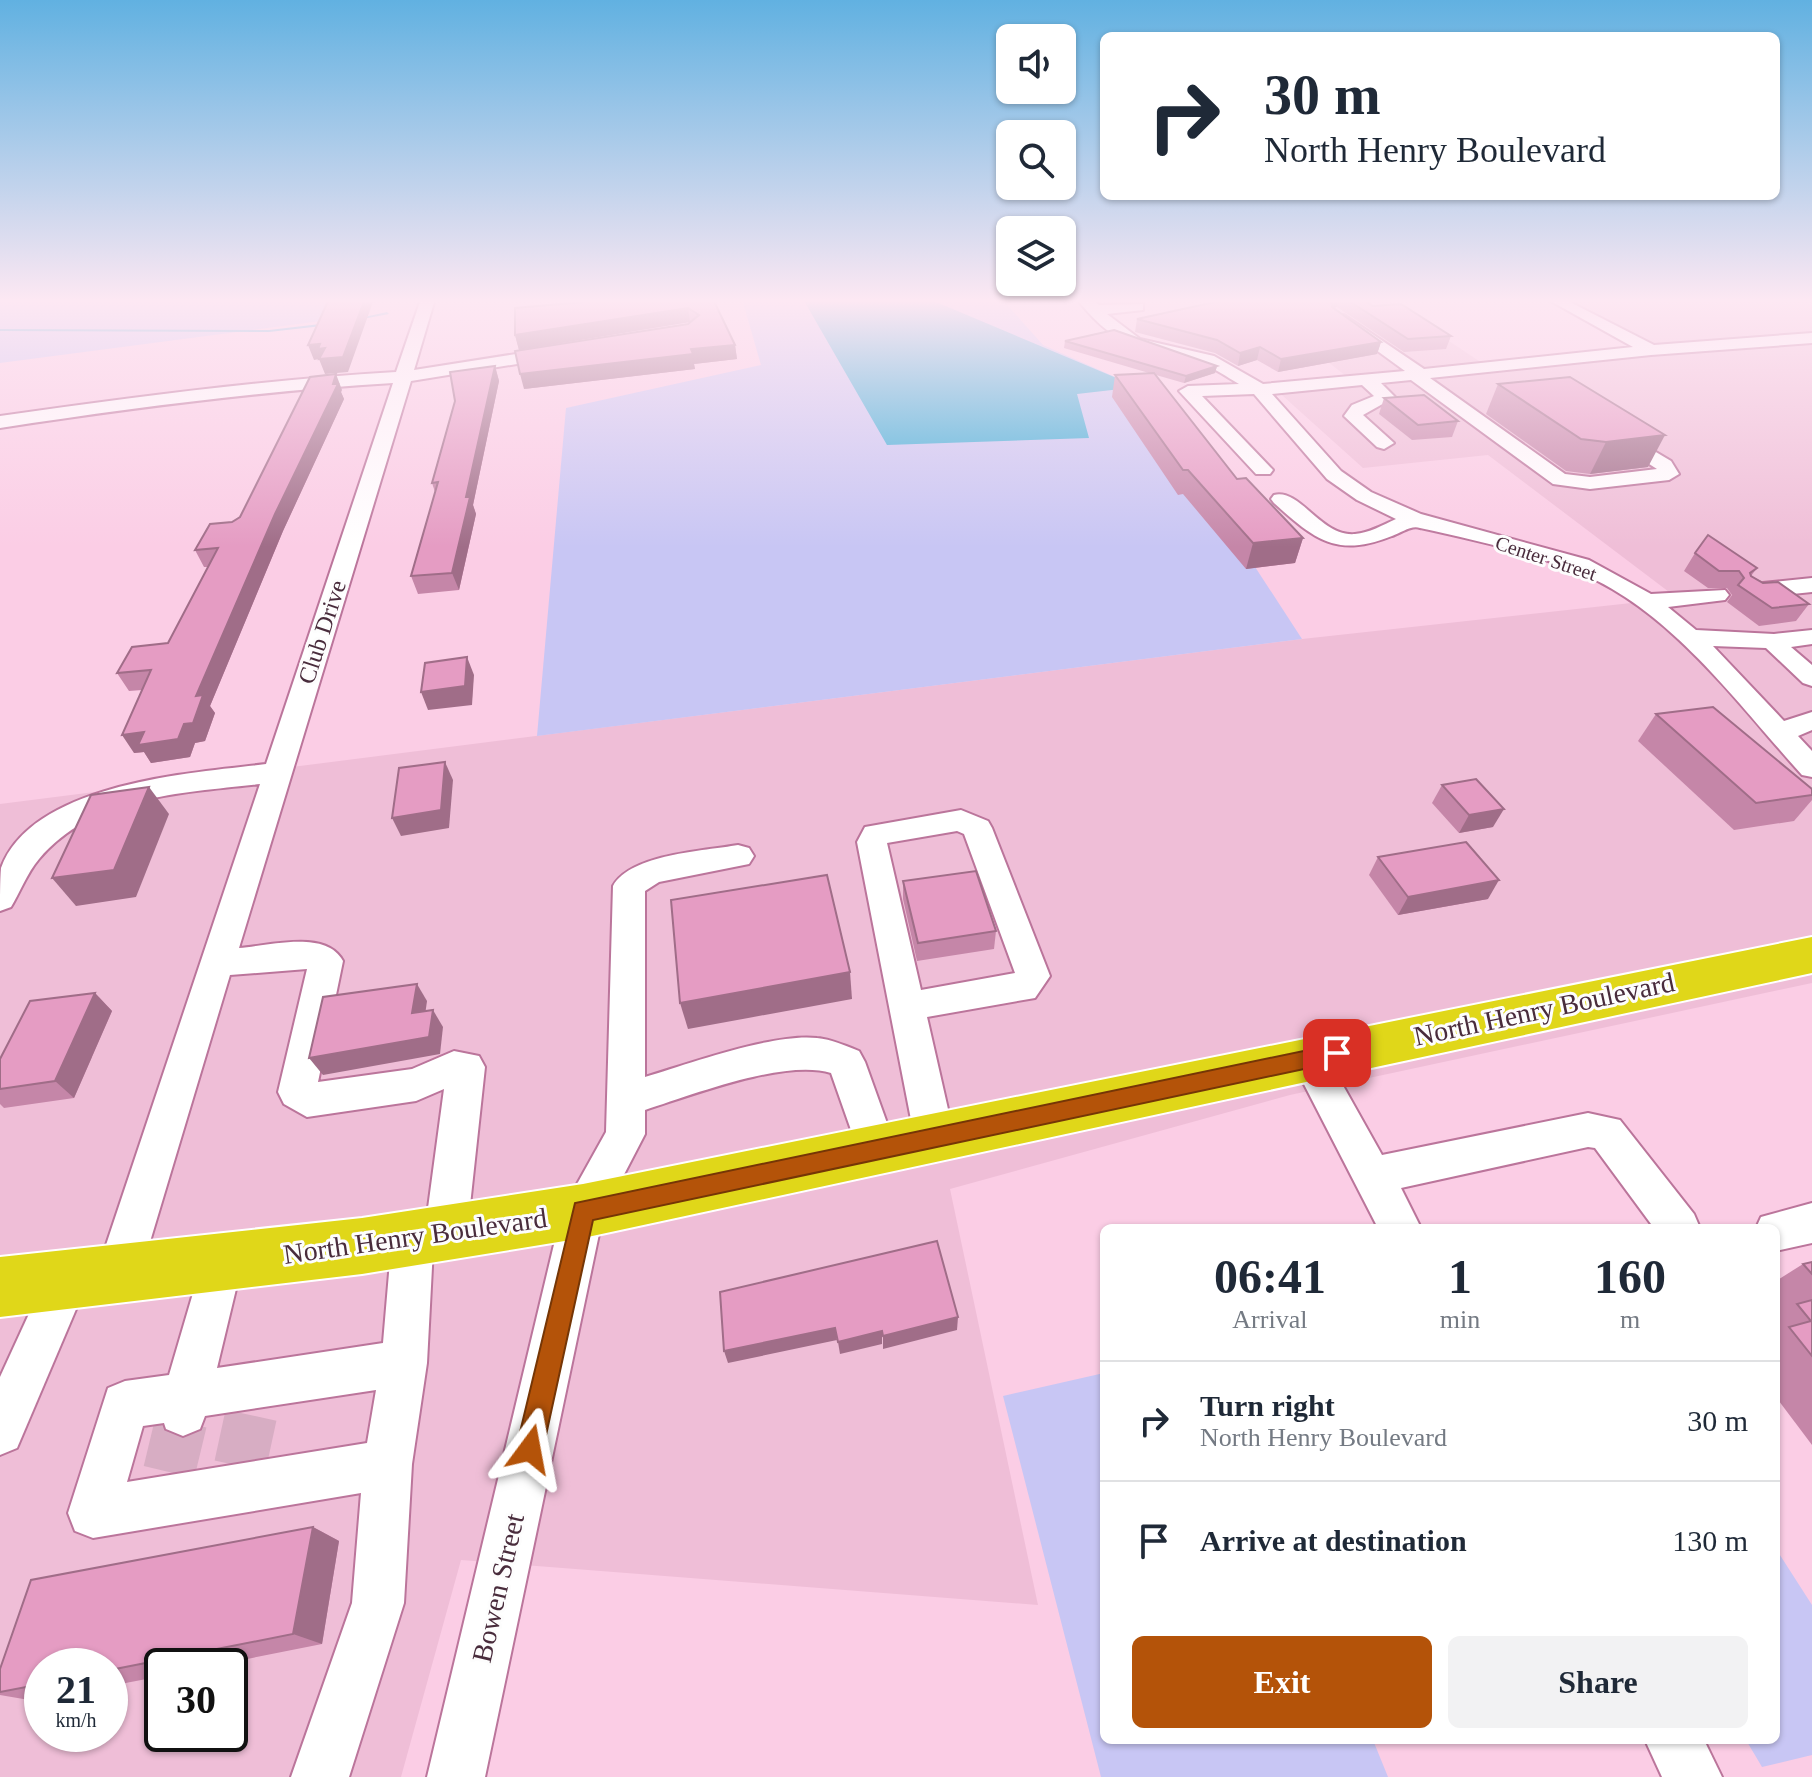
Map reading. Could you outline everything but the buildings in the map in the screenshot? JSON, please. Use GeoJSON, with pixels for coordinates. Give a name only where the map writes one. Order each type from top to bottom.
{"type":"FeatureCollection","features":[{"type":"Feature","properties":{"kind":"highway","name":"North Henry Boulevard"},"geometry":{"type":"LineString","coordinates":[[0,1287],[221,1264],[430,1236],[583,1211],[693,1185],[935,1140],[1812,955]]}},
{"type":"Feature","properties":{"kind":"street"},"geometry":{"type":"LineString","coordinates":[[0,422],[166,397],[320,382]]}},
{"type":"Feature","properties":{"kind":"street","name":"Club Drive"},"geometry":{"type":"LineString","coordinates":[[118,1275],[401,382]]}},
{"type":"Feature","properties":{"kind":"street"},"geometry":{"type":"LineString","coordinates":[[1248,382],[1257,387]]}},
{"type":"Feature","properties":{"kind":"street"},"geometry":{"type":"LineString","coordinates":[[1263,470],[1188,391],[1288,388],[1340,382]]}},
{"type":"Feature","properties":{"kind":"street"},"geometry":{"type":"LineString","coordinates":[[1368,382],[1386,397],[1358,409],[1353,416],[1384,443]]}},
{"type":"Feature","properties":{"kind":"street"},"geometry":{"type":"LineString","coordinates":[[1427,382],[1560,480],[1590,483],[1669,474],[1664,465],[1604,426]]}},
{"type":"Feature","properties":{"kind":"street","name":"Center Street"},"geometry":{"type":"LineString","coordinates":[[1257,387],[1346,485],[1413,519],[1581,565],[1646,602],[1689,637],[1812,768]]}},
{"type":"Feature","properties":{"kind":"street"},"geometry":{"type":"LineString","coordinates":[[1281,499],[1322,535],[1343,542],[1370,540],[1413,519]]}},
{"type":"Feature","properties":{"kind":"street"},"geometry":{"type":"LineString","coordinates":[[1753,591],[1812,585]]}},
{"type":"Feature","properties":{"kind":"street"},"geometry":{"type":"LineString","coordinates":[[1646,602],[1717,595]]}},
{"type":"Feature","properties":{"kind":"street"},"geometry":{"type":"LineString","coordinates":[[1689,637],[1774,641],[1812,637]]}},
{"type":"Feature","properties":{"kind":"street"},"geometry":{"type":"LineString","coordinates":[[1774,641],[1783,654],[1812,678]]}},
{"type":"Feature","properties":{"kind":"street"},"geometry":{"type":"LineString","coordinates":[[1779,733],[1812,720]]}},
{"type":"Feature","properties":{"kind":"street"},"geometry":{"type":"LineString","coordinates":[[5,882],[26,854],[53,827],[85,808],[155,789],[278,772]]}},
{"type":"Feature","properties":{"kind":"street"},"geometry":{"type":"LineString","coordinates":[[907,1006],[1023,988],[1033,976],[977,828],[961,820],[876,834],[872,842],[935,1140]]}},
{"type":"Feature","properties":{"kind":"street","name":"Bowen Street"},"geometry":{"type":"LineString","coordinates":[[456,1777],[583,1211],[625,1134],[629,886],[651,872],[738,856]]}},
{"type":"Feature","properties":{"kind":"street"},"geometry":{"type":"LineString","coordinates":[[217,963],[318,955],[326,961],[297,1092],[307,1100],[416,1085],[454,1067],[466,1067],[404,1363],[388,1464],[378,1603],[320,1777]]}},
{"type":"Feature","properties":{"kind":"street"},"geometry":{"type":"LineString","coordinates":[[626,1099],[750,1062],[816,1053],[846,1062],[877,1151]]}},
{"type":"Feature","properties":{"kind":"street"},"geometry":{"type":"LineString","coordinates":[[1309,1059],[1398,1224]]}},
{"type":"Feature","properties":{"kind":"street"},"geometry":{"type":"LineString","coordinates":[[1372,1176],[1588,1130],[1606,1132],[1676,1224]]}},
{"type":"Feature","properties":{"kind":"street"},"geometry":{"type":"LineString","coordinates":[[1780,1230],[1812,1223]]}},
{"type":"Feature","properties":{"kind":"street"},"geometry":{"type":"LineString","coordinates":[[184,1407],[221,1264]]}},
{"type":"Feature","properties":{"kind":"street"},"geometry":{"type":"LineString","coordinates":[[0,1431],[66,1281]]}},
{"type":"Feature","properties":{"kind":"street"},"geometry":{"type":"LineString","coordinates":[[388,1464],[166,1487],[93,1513],[125,1405],[184,1407],[255,1396],[404,1363]]}},
{"type":"Feature","properties":{"kind":"street"},"geometry":{"type":"LineString","coordinates":[[1675,1744],[1693,1777]]}},
{"type":"Feature","properties":{"kind":"shaded area"},"geometry":{"type":"Polygon","coordinates":[[[684,382],[1127,382],[1138,387],[1302,639],[537,736],[566,408],[684,382]]]}},
{"type":"Feature","properties":{"kind":"shaded area"},"geometry":{"type":"Polygon","coordinates":[[[851,382],[1126,382],[1138,387],[1077,394],[1089,438],[887,445],[851,382]]]}},
{"type":"Feature","properties":{"kind":"shaded area"},"geometry":{"type":"Polygon","coordinates":[[[1330,382],[1812,382],[1812,983],[1290,1095],[950,1189],[1038,1605],[461,1560],[401,1777],[0,1777],[0,804],[1302,639],[1677,598],[1488,455],[1363,468],[1273,387],[1330,382]]]}},
{"type":"Feature","properties":{"kind":"shaded area"},"geometry":{"type":"Polygon","coordinates":[[[1100,1374],[1100,1744],[1375,1744],[1388,1777],[1101,1777],[1003,1396],[1100,1374]]]}},
{"type":"Feature","properties":{"kind":"shaded area"},"geometry":{"type":"Polygon","coordinates":[[[1780,1555],[1812,1605],[1812,1755],[1762,1767],[1748,1744],[1780,1744],[1780,1555]]]}},
{"type":"Feature","properties":{"kind":"tunnel"},"geometry":{"type":"LineString","coordinates":[[240,1466],[253,1406]]}},
{"type":"Feature","properties":{"kind":"tunnel"},"geometry":{"type":"LineString","coordinates":[[169,1472],[182,1418]]}},
{"type":"Feature","properties":{"kind":"route"},"geometry":{"type":"LineString","coordinates":[[530,1449],[583,1211],[693,1185],[935,1140],[1337,1053]]}}]}
